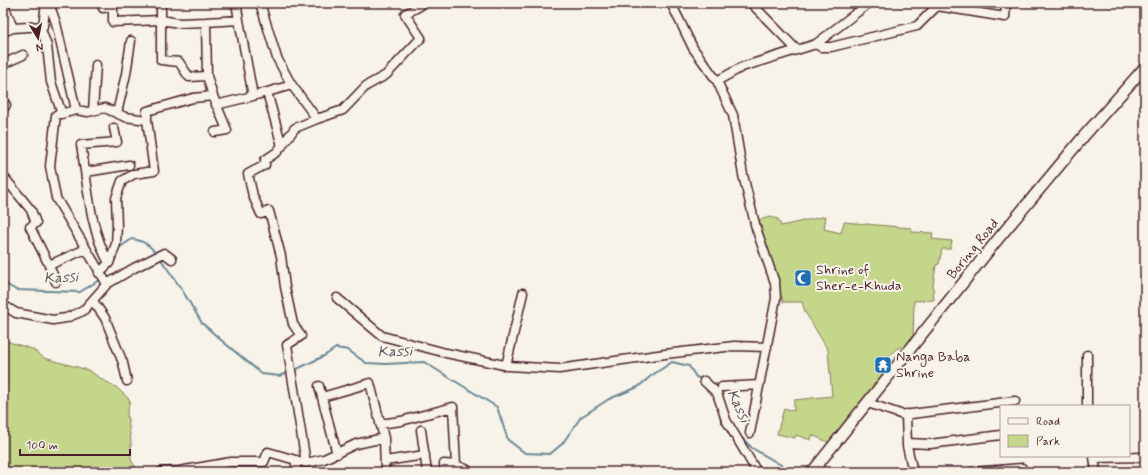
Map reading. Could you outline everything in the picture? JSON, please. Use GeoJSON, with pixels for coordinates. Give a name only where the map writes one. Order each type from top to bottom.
{"type":"FeatureCollection","features":[{"type":"Feature","properties":{"kind":"street"},"geometry":{"type":"LineString","coordinates":[[3,3],[13,28]]}},
{"type":"Feature","properties":{"kind":"street"},"geometry":{"type":"LineString","coordinates":[[3,32],[13,28],[43,26],[47,3]]}},
{"type":"Feature","properties":{"kind":"street"},"geometry":{"type":"LineString","coordinates":[[47,3],[56,23],[76,110]]}},
{"type":"Feature","properties":{"kind":"street"},"geometry":{"type":"LineString","coordinates":[[101,3],[102,8],[113,5],[113,22],[161,20],[179,23],[239,20]]}},
{"type":"Feature","properties":{"kind":"street"},"geometry":{"type":"LineString","coordinates":[[161,3],[161,60],[179,62],[189,77],[207,76]]}},
{"type":"Feature","properties":{"kind":"street"},"geometry":{"type":"LineString","coordinates":[[236,3],[253,96]]}},
{"type":"Feature","properties":{"kind":"street"},"geometry":{"type":"LineString","coordinates":[[260,3],[277,58],[292,85],[317,118]]}},
{"type":"Feature","properties":{"kind":"street"},"geometry":{"type":"LineString","coordinates":[[306,462],[287,345],[301,336],[293,324],[285,286],[281,256],[269,211],[261,214],[253,196],[248,174],[265,165],[265,160],[277,152],[295,128],[317,118],[343,110],[366,86],[386,75],[421,38],[406,14],[420,6],[418,3]]}},
{"type":"Feature","properties":{"kind":"street"},"geometry":{"type":"LineString","coordinates":[[672,3],[693,48],[717,81],[733,115],[743,175],[756,228],[775,283],[776,298],[750,433]]}},
{"type":"Feature","properties":{"kind":"street"},"geometry":{"type":"LineString","coordinates":[[751,3],[797,50]]}},
{"type":"Feature","properties":{"kind":"street"},"geometry":{"type":"LineString","coordinates":[[717,81],[742,67],[816,44],[869,3]]}},
{"type":"Feature","properties":{"kind":"street"},"geometry":{"type":"LineString","coordinates":[[816,44],[821,47],[831,47],[917,26],[938,6],[1005,17],[1006,3]]}},
{"type":"Feature","properties":{"kind":"street"},"geometry":{"type":"LineString","coordinates":[[206,22],[207,76],[216,105],[227,130],[215,132]]}},
{"type":"Feature","properties":{"kind":"street"},"geometry":{"type":"LineString","coordinates":[[40,26],[47,46],[51,82],[62,114]]}},
{"type":"Feature","properties":{"kind":"street"},"geometry":{"type":"LineString","coordinates":[[117,113],[126,74],[131,41]]}},
{"type":"Feature","properties":{"kind":"street"},"geometry":{"type":"LineString","coordinates":[[3,64],[23,55]]}},
{"type":"Feature","properties":{"kind":"street"},"geometry":{"type":"LineString","coordinates":[[92,111],[96,65]]}},
{"type":"Feature","properties":{"kind":"street","name":"Boring Road"},"geometry":{"type":"LineString","coordinates":[[812,472],[998,239],[1084,136],[1145,67]]}},
{"type":"Feature","properties":{"kind":"street"},"geometry":{"type":"LineString","coordinates":[[216,105],[292,85]]}},
{"type":"Feature","properties":{"kind":"street"},"geometry":{"type":"LineString","coordinates":[[267,92],[282,146]]}},
{"type":"Feature","properties":{"kind":"street"},"geometry":{"type":"LineString","coordinates":[[99,273],[109,263],[116,244],[116,198],[122,181],[134,174],[154,171],[147,111],[193,98],[213,96]]}},
{"type":"Feature","properties":{"kind":"street"},"geometry":{"type":"LineString","coordinates":[[3,100],[6,105],[3,109]]}},
{"type":"Feature","properties":{"kind":"street"},"geometry":{"type":"LineString","coordinates":[[107,284],[99,273],[56,198],[50,166],[56,115],[76,110],[92,111],[105,108],[125,117],[147,120]]}},
{"type":"Feature","properties":{"kind":"street"},"geometry":{"type":"LineString","coordinates":[[109,263],[101,249],[92,215],[81,145],[117,142],[114,128]]}},
{"type":"Feature","properties":{"kind":"street"},"geometry":{"type":"LineString","coordinates":[[86,172],[128,165]]}},
{"type":"Feature","properties":{"kind":"street"},"geometry":{"type":"LineString","coordinates":[[3,176],[31,210],[36,223],[30,227],[56,282]]}},
{"type":"Feature","properties":{"kind":"street"},"geometry":{"type":"LineString","coordinates":[[49,265],[86,249]]}},
{"type":"Feature","properties":{"kind":"street"},"geometry":{"type":"LineString","coordinates":[[3,305],[16,313],[54,320],[66,318],[83,311],[107,284],[154,257],[164,253],[172,259]]}},
{"type":"Feature","properties":{"kind":"street"},"geometry":{"type":"LineString","coordinates":[[506,366],[523,293]]}},
{"type":"Feature","properties":{"kind":"street"},"geometry":{"type":"LineString","coordinates":[[337,298],[382,336],[446,353],[506,366],[559,369],[734,346],[767,347]]}},
{"type":"Feature","properties":{"kind":"street"},"geometry":{"type":"LineString","coordinates":[[93,301],[105,318],[128,381]]}},
{"type":"Feature","properties":{"kind":"street"},"geometry":{"type":"LineString","coordinates":[[1087,355],[1087,405]]}},
{"type":"Feature","properties":{"kind":"street"},"geometry":{"type":"LineString","coordinates":[[704,381],[717,393],[726,420],[757,472]]}},
{"type":"Feature","properties":{"kind":"street"},"geometry":{"type":"LineString","coordinates":[[322,397],[370,383],[384,438],[385,472]]}},
{"type":"Feature","properties":{"kind":"street"},"geometry":{"type":"LineString","coordinates":[[722,387],[759,385]]}},
{"type":"Feature","properties":{"kind":"street"},"geometry":{"type":"LineString","coordinates":[[320,386],[337,454]]}},
{"type":"Feature","properties":{"kind":"street"},"geometry":{"type":"LineString","coordinates":[[868,403],[903,415],[1015,401]]}},
{"type":"Feature","properties":{"kind":"street"},"geometry":{"type":"LineString","coordinates":[[380,424],[401,421],[453,407],[456,465]]}},
{"type":"Feature","properties":{"kind":"street"},"geometry":{"type":"LineString","coordinates":[[906,414],[907,443],[913,472]]}},
{"type":"Feature","properties":{"kind":"street"},"geometry":{"type":"LineString","coordinates":[[421,430],[427,472]]}},
{"type":"Feature","properties":{"kind":"street"},"geometry":{"type":"LineString","coordinates":[[907,443],[930,444],[1000,435]]}},
{"type":"Feature","properties":{"kind":"street"},"geometry":{"type":"LineString","coordinates":[[161,472],[179,471],[232,462],[264,462],[268,452],[306,462],[324,459],[356,444],[384,438]]}},
{"type":"Feature","properties":{"kind":"street"},"geometry":{"type":"LineString","coordinates":[[385,462],[424,455]]}},
{"type":"Feature","properties":{"kind":"street"},"geometry":{"type":"LineString","coordinates":[[1130,456],[1145,456]]}},
{"type":"Feature","properties":{"kind":"street"},"geometry":{"type":"LineString","coordinates":[[1094,457],[1096,472]]}},
{"type":"Feature","properties":{"kind":"street"},"geometry":{"type":"LineString","coordinates":[[296,460],[296,472]]}},
{"type":"Feature","properties":{"kind":"street"},"geometry":{"type":"LineString","coordinates":[[445,472],[444,464],[456,465],[466,469],[469,472]]}},
{"type":"Feature","properties":{"kind":"street"},"geometry":{"type":"LineString","coordinates":[[972,472],[1022,468]]}},
{"type":"Feature","properties":{"kind":"green space"},"geometry":{"type":"Polygon","coordinates":[[[826,216],[824,229],[841,233],[844,222],[911,228],[912,232],[933,233],[932,239],[952,241],[950,249],[942,249],[939,264],[936,265],[933,286],[934,300],[914,301],[913,343],[896,349],[886,360],[878,363],[884,380],[832,444],[812,435],[811,440],[796,435],[795,438],[777,434],[784,408],[794,411],[794,400],[832,396],[828,350],[805,312],[802,302],[783,302],[759,220],[770,217],[778,219],[781,226],[826,216]]]}},
{"type":"Feature","properties":{"kind":"green space"},"geometry":{"type":"Polygon","coordinates":[[[3,340],[32,349],[44,358],[88,370],[116,387],[130,400],[127,413],[131,442],[131,460],[138,471],[147,470],[175,472],[3,472],[3,340]]]}},
{"type":"Feature","properties":{"kind":"waterway","name":"Kassi"},"geometry":{"type":"LineString","coordinates":[[117,249],[132,239],[146,244],[157,255]]}},
{"type":"Feature","properties":{"kind":"waterway","name":"Kassi"},"geometry":{"type":"LineString","coordinates":[[160,258],[202,323],[221,340],[262,374],[279,376],[289,372]]}},
{"type":"Feature","properties":{"kind":"waterway","name":"Kassi"},"geometry":{"type":"LineString","coordinates":[[105,276],[112,265]]}},
{"type":"Feature","properties":{"kind":"waterway","name":"Kassi"},"geometry":{"type":"LineString","coordinates":[[3,272],[6,284],[16,290],[80,292],[101,279]]}},
{"type":"Feature","properties":{"kind":"waterway","name":"Kassi"},"geometry":{"type":"LineString","coordinates":[[293,371],[324,356],[336,348],[348,350],[366,363],[386,364],[424,362],[497,407],[508,440],[525,453],[550,454],[562,444],[581,417],[609,399],[638,387],[672,362],[689,366],[696,377],[702,379]]}},
{"type":"Feature","properties":{"kind":"waterway","name":"Kassi"},"geometry":{"type":"LineString","coordinates":[[710,382],[716,384],[719,390]]}},
{"type":"Feature","properties":{"kind":"waterway","name":"Kassi"},"geometry":{"type":"LineString","coordinates":[[741,437],[752,448],[793,472]]}},
{"type":"Feature","properties":{"kind":"place","name":"Shrine of Sher-e-Khuda"},"geometry":{"type":"Point","coordinates":[803,278]}},
{"type":"Feature","properties":{"kind":"place","name":"Nanga Baba Shrine"},"geometry":{"type":"Point","coordinates":[883,365]}}]}
